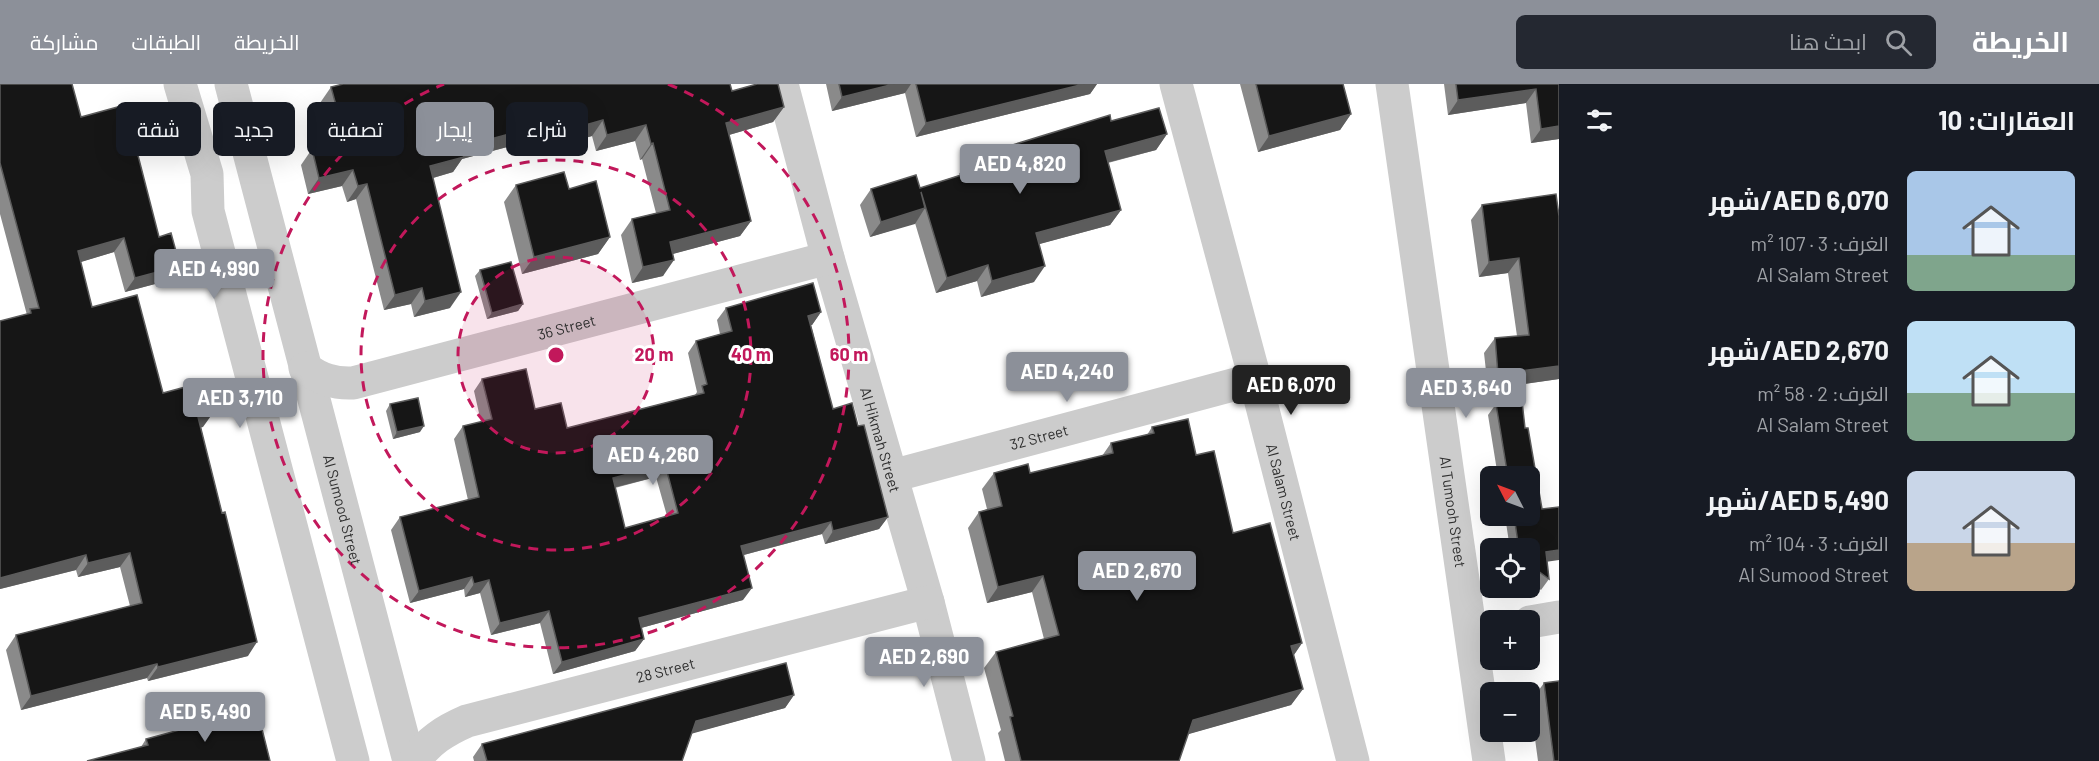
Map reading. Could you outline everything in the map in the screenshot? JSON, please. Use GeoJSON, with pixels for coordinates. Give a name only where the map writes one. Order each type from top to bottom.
{"type":"FeatureCollection","features":[{"type":"Feature","properties":{"kind":"street"},"geometry":{"type":"LineString","coordinates":[[180,84],[215,199],[249,328],[263,336],[296,333]]}},
{"type":"Feature","properties":{"kind":"street","name":"Al Sumood Street"},"geometry":{"type":"LineString","coordinates":[[231,84],[304,368],[410,761]]}},
{"type":"Feature","properties":{"kind":"street","name":"Al Hikmah Street"},"geometry":{"type":"LineString","coordinates":[[782,84],[828,258],[928,602],[969,761]]}},
{"type":"Feature","properties":{"kind":"street","name":"Al Salam Street"},"geometry":{"type":"LineString","coordinates":[[1176,84],[1255,379],[1353,761]]}},
{"type":"Feature","properties":{"kind":"street","name":"Al Tumooh Street"},"geometry":{"type":"LineString","coordinates":[[1392,84],[1480,624]]}},
{"type":"Feature","properties":{"kind":"street"},"geometry":{"type":"LineString","coordinates":[[207,174],[208,211],[352,761]]}},
{"type":"Feature","properties":{"kind":"street","name":"36 Street"},"geometry":{"type":"LineString","coordinates":[[304,368],[327,380],[339,383],[353,382],[828,258]]}},
{"type":"Feature","properties":{"kind":"street","name":"32 Street"},"geometry":{"type":"LineString","coordinates":[[892,477],[1255,379]]}},
{"type":"Feature","properties":{"kind":"street","name":"28 Street"},"geometry":{"type":"LineString","coordinates":[[414,761],[431,741],[445,731],[467,722],[928,602]]}},
{"type":"Feature","properties":{"kind":"street"},"geometry":{"type":"LineString","coordinates":[[1540,620],[1559,617]]}},
{"type":"Feature","properties":{"kind":"street","name":"Al Tumooh Street"},"geometry":{"type":"LineString","coordinates":[[1483,670],[1489,761]]}},
{"type":"Feature","properties":{"kind":"building"},"geometry":{"type":"Polygon","coordinates":[[[0,84],[72,84],[81,117],[116,107],[116,156],[138,156],[159,237],[171,233],[180,266],[135,278],[124,238],[78,251],[92,307],[137,295],[163,393],[204,382],[213,413],[198,417],[222,513],[225,512],[257,642],[158,667],[157,664],[31,696],[16,635],[142,603],[130,553],[88,563],[86,555],[0,578],[0,321],[31,313],[30,309],[39,308],[0,163],[0,84]]]}},
{"type":"Feature","properties":{"kind":"building"},"geometry":{"type":"Polygon","coordinates":[[[343,84],[730,84],[732,91],[757,84],[778,84],[784,107],[726,123],[751,221],[670,242],[674,260],[643,267],[632,219],[670,210],[653,143],[651,144],[646,125],[607,135],[603,120],[588,124],[588,102],[506,102],[506,135],[494,138],[494,102],[416,102],[416,156],[464,157],[430,166],[461,292],[425,301],[422,288],[395,295],[367,184],[358,186],[353,170],[319,178],[314,156],[404,156],[404,102],[335,102],[331,87],[343,84]]]}},
{"type":"Feature","properties":{"kind":"building"},"geometry":{"type":"Polygon","coordinates":[[[839,84],[894,84],[842,97],[839,84]]]}},
{"type":"Feature","properties":{"kind":"building"},"geometry":{"type":"Polygon","coordinates":[[[916,84],[1084,84],[926,123],[916,84]]]}},
{"type":"Feature","properties":{"kind":"building"},"geometry":{"type":"Polygon","coordinates":[[[1256,84],[1343,84],[1351,114],[1269,136],[1256,84]]]}},
{"type":"Feature","properties":{"kind":"building"},"geometry":{"type":"Polygon","coordinates":[[[1456,84],[1559,84],[1559,126],[1541,129],[1536,89],[1458,100],[1456,84]]]}},
{"type":"Feature","properties":{"kind":"building"},"geometry":{"type":"Polygon","coordinates":[[[1159,108],[1167,134],[1105,151],[1121,210],[1036,233],[1045,266],[992,281],[988,265],[947,278],[921,192],[925,208],[881,222],[871,189],[916,175],[920,188],[974,171],[970,158],[1110,115],[1111,121],[1159,108]]]}},
{"type":"Feature","properties":{"kind":"building"},"geometry":{"type":"Polygon","coordinates":[[[564,172],[569,189],[596,181],[610,237],[534,257],[516,185],[564,172]]]}},
{"type":"Feature","properties":{"kind":"building"},"geometry":{"type":"Polygon","coordinates":[[[1556,194],[1559,216],[1559,366],[1498,374],[1495,338],[1529,335],[1519,258],[1489,262],[1482,205],[1556,194]]]}},
{"type":"Feature","properties":{"kind":"building"},"geometry":{"type":"Polygon","coordinates":[[[511,262],[523,304],[492,313],[480,270],[511,262]]]}},
{"type":"Feature","properties":{"kind":"building"},"geometry":{"type":"Polygon","coordinates":[[[813,283],[821,312],[808,316],[833,409],[852,403],[858,426],[864,425],[888,517],[833,531],[831,522],[741,546],[752,588],[639,618],[644,639],[562,662],[549,611],[500,623],[489,580],[474,584],[472,577],[419,591],[400,517],[479,497],[463,426],[492,419],[482,379],[526,369],[535,409],[561,403],[567,428],[704,393],[702,386],[707,384],[696,341],[732,331],[726,308],[813,283]],[[665,464],[613,478],[625,528],[678,513],[665,464]]]}},
{"type":"Feature","properties":{"kind":"building"},"geometry":{"type":"Polygon","coordinates":[[[418,398],[424,426],[397,432],[390,404],[418,398]]]}},
{"type":"Feature","properties":{"kind":"building"},"geometry":{"type":"Polygon","coordinates":[[[1522,401],[1525,428],[1528,428],[1535,466],[1506,466],[1496,404],[1522,401]]]}},
{"type":"Feature","properties":{"kind":"building"},"geometry":{"type":"Polygon","coordinates":[[[1188,419],[1196,455],[1214,451],[1233,533],[1270,523],[1302,643],[1291,646],[1303,689],[1193,720],[1179,761],[1021,761],[1010,717],[1013,716],[996,652],[1059,635],[1043,576],[998,587],[979,512],[1002,506],[994,473],[1028,464],[1030,473],[1113,453],[1111,443],[1154,433],[1152,427],[1188,419]]]}},
{"type":"Feature","properties":{"kind":"building"},"geometry":{"type":"Polygon","coordinates":[[[1540,497],[1542,509],[1559,507],[1559,550],[1546,552],[1549,579],[1540,572],[1540,538],[1517,538],[1516,526],[1540,526],[1540,497]]]}},
{"type":"Feature","properties":{"kind":"building"},"geometry":{"type":"Polygon","coordinates":[[[786,663],[794,695],[696,721],[682,761],[487,761],[482,744],[786,663]]]}},
{"type":"Feature","properties":{"kind":"building"},"geometry":{"type":"Polygon","coordinates":[[[1559,681],[1559,761],[1554,761],[1544,683],[1559,681]]]}},
{"type":"Feature","properties":{"kind":"building"},"geometry":{"type":"Polygon","coordinates":[[[257,709],[270,761],[87,761],[148,745],[146,739],[257,709]]]}}]}
